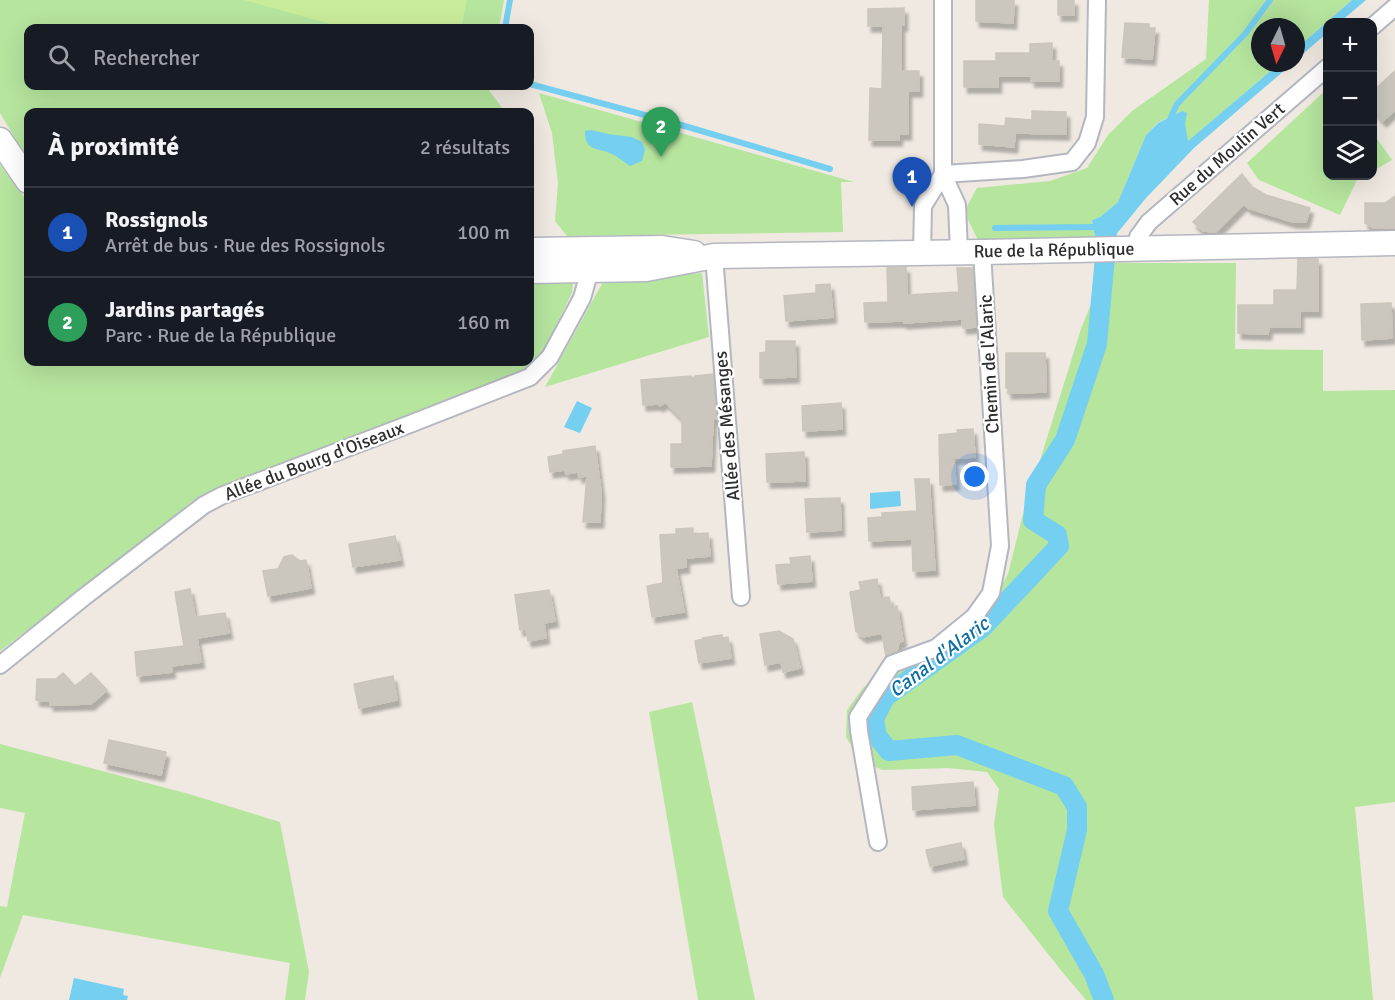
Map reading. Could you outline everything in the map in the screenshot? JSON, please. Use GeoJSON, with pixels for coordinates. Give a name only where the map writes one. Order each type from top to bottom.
{"type":"FeatureCollection","features":[{"type":"Feature","properties":{"kind":"street"},"geometry":{"type":"LineString","coordinates":[[922,253],[924,206],[943,174],[943,0]]}},
{"type":"Feature","properties":{"kind":"street"},"geometry":{"type":"LineString","coordinates":[[943,174],[1023,170],[1072,162],[1087,143],[1095,117],[1097,0]]}},
{"type":"Feature","properties":{"kind":"street"},"geometry":{"type":"LineString","coordinates":[[1377,23],[1395,7]]}},
{"type":"Feature","properties":{"kind":"street","name":"Rue du Moulin Vert"},"geometry":{"type":"LineString","coordinates":[[1131,249],[1149,222],[1323,71]]}},
{"type":"Feature","properties":{"kind":"street"},"geometry":{"type":"LineString","coordinates":[[0,140],[24,176]]}},
{"type":"Feature","properties":{"kind":"street","name":"Chemin de l'Alaric"},"geometry":{"type":"LineString","coordinates":[[879,842],[858,717],[892,664],[936,648],[974,617],[991,593],[1000,546],[970,252],[957,205],[943,174]]}},
{"type":"Feature","properties":{"kind":"street","name":"Rue de la République"},"geometry":{"type":"LineString","coordinates":[[591,259],[646,268],[714,256],[1395,243]]}},
{"type":"Feature","properties":{"kind":"street"},"geometry":{"type":"LineString","coordinates":[[534,251],[591,259]]}},
{"type":"Feature","properties":{"kind":"street","name":"Allée des Mésanges"},"geometry":{"type":"LineString","coordinates":[[714,256],[741,597]]}},
{"type":"Feature","properties":{"kind":"street"},"geometry":{"type":"LineString","coordinates":[[534,270],[591,259]]}},
{"type":"Feature","properties":{"kind":"street","name":"Allée du Bourg d'Oiseaux"},"geometry":{"type":"LineString","coordinates":[[0,665],[204,505],[221,496],[530,376],[550,357],[582,298],[591,259]]}},
{"type":"Feature","properties":{"kind":"green space"},"geometry":{"type":"Polygon","coordinates":[[[0,0],[504,0],[500,24],[24,24],[24,90],[489,90],[502,108],[24,108],[24,151],[0,113],[0,0]]]}},
{"type":"Feature","properties":{"kind":"green space"},"geometry":{"type":"Polygon","coordinates":[[[244,0],[467,0],[462,24],[331,24],[244,0]]]}},
{"type":"Feature","properties":{"kind":"green space"},"geometry":{"type":"Polygon","coordinates":[[[1209,0],[1352,0],[1331,18],[1323,18],[1323,25],[1305,41],[1305,18],[1251,18],[1251,72],[1269,72],[1187,142],[1182,111],[1157,123],[1146,135],[1118,202],[1100,217],[1092,220],[1095,237],[978,240],[964,212],[977,188],[1050,181],[1087,168],[1108,135],[1132,111],[1206,59],[1209,0]]]}},
{"type":"Feature","properties":{"kind":"green space"},"geometry":{"type":"Polygon","coordinates":[[[539,93],[854,182],[841,182],[843,232],[567,236],[555,221],[558,183],[552,133],[539,93]]]}},
{"type":"Feature","properties":{"kind":"green space"},"geometry":{"type":"Polygon","coordinates":[[[1323,93],[1323,180],[1357,180],[1340,215],[1259,180],[1247,163],[1323,93]]]}},
{"type":"Feature","properties":{"kind":"green space"},"geometry":{"type":"Polygon","coordinates":[[[1377,139],[1392,160],[1377,169],[1377,139]]]}},
{"type":"Feature","properties":{"kind":"green space"},"geometry":{"type":"Polygon","coordinates":[[[0,165],[24,197],[24,366],[531,366],[521,373],[258,473],[191,502],[160,529],[0,651],[0,165]]]}},
{"type":"Feature","properties":{"kind":"green space"},"geometry":{"type":"Polygon","coordinates":[[[1111,263],[1236,263],[1235,349],[1323,350],[1323,391],[1395,390],[1395,802],[1355,807],[1373,1000],[1086,1000],[1003,897],[994,825],[999,789],[987,772],[948,768],[882,770],[859,759],[846,737],[847,710],[863,688],[873,678],[963,638],[988,609],[1008,574],[1022,518],[1081,329],[1097,289],[1102,293],[1110,291],[1111,263]]]}},
{"type":"Feature","properties":{"kind":"green space"},"geometry":{"type":"Polygon","coordinates":[[[702,273],[709,337],[545,387],[604,280],[702,273]]]}},
{"type":"Feature","properties":{"kind":"green space"},"geometry":{"type":"Polygon","coordinates":[[[534,275],[574,275],[572,293],[539,360],[534,364],[534,275]]]}},
{"type":"Feature","properties":{"kind":"green space"},"geometry":{"type":"Polygon","coordinates":[[[692,702],[755,1000],[698,1000],[649,712],[692,702]]]}},
{"type":"Feature","properties":{"kind":"green space"},"geometry":{"type":"Polygon","coordinates":[[[0,744],[189,794],[280,822],[309,972],[305,1000],[285,1000],[290,963],[23,915],[0,978],[0,906],[7,907],[25,813],[0,808],[0,744]]]}},
{"type":"Feature","properties":{"kind":"water"},"geometry":{"type":"Polygon","coordinates":[[[1352,0],[1366,0],[1345,18],[1331,18],[1352,0]]]}},
{"type":"Feature","properties":{"kind":"water"},"geometry":{"type":"Polygon","coordinates":[[[1323,25],[1323,36],[1305,52],[1305,41],[1323,25]]]}},
{"type":"Feature","properties":{"kind":"water"},"geometry":{"type":"Polygon","coordinates":[[[1269,72],[1283,72],[1194,148],[1146,198],[1114,237],[1095,237],[1092,220],[1100,217],[1118,202],[1146,135],[1158,123],[1182,111],[1187,113],[1185,124],[1188,141],[1269,72]]]}},
{"type":"Feature","properties":{"kind":"water"},"geometry":{"type":"Polygon","coordinates":[[[585,131],[632,137],[642,142],[645,150],[642,161],[630,166],[612,154],[593,148],[587,142],[585,131]]]}},
{"type":"Feature","properties":{"kind":"water"},"geometry":{"type":"Polygon","coordinates":[[[1111,263],[1110,292],[1102,293],[1097,289],[1096,264],[1111,263]]]}},
{"type":"Feature","properties":{"kind":"water"},"geometry":{"type":"Polygon","coordinates":[[[577,401],[592,408],[580,433],[564,427],[577,401]]]}},
{"type":"Feature","properties":{"kind":"water"},"geometry":{"type":"Polygon","coordinates":[[[900,491],[901,506],[870,509],[870,493],[900,491]]]}},
{"type":"Feature","properties":{"kind":"water"},"geometry":{"type":"Polygon","coordinates":[[[74,978],[124,989],[123,995],[128,996],[127,1000],[69,1000],[74,978]]]}},
{"type":"Feature","properties":{"kind":"building"},"geometry":{"type":"Polygon","coordinates":[[[976,0],[1014,0],[1013,23],[976,21],[976,0]]]}},
{"type":"Feature","properties":{"kind":"building"},"geometry":{"type":"Polygon","coordinates":[[[1058,0],[1074,0],[1074,15],[1058,15],[1058,0]]]}},
{"type":"Feature","properties":{"kind":"building"},"geometry":{"type":"Polygon","coordinates":[[[904,8],[904,25],[901,25],[901,71],[919,71],[919,91],[908,91],[908,134],[899,134],[899,140],[869,140],[870,88],[882,89],[883,26],[868,26],[868,9],[904,8]]]}},
{"type":"Feature","properties":{"kind":"building"},"geometry":{"type":"Polygon","coordinates":[[[1125,23],[1149,24],[1149,28],[1155,28],[1152,59],[1122,57],[1125,23]]]}},
{"type":"Feature","properties":{"kind":"building"},"geometry":{"type":"Polygon","coordinates":[[[1052,43],[1052,61],[1059,61],[1059,81],[1031,81],[1031,76],[998,76],[998,87],[964,87],[964,61],[996,61],[996,53],[1030,53],[1030,44],[1052,43]]]}},
{"type":"Feature","properties":{"kind":"building"},"geometry":{"type":"Polygon","coordinates":[[[1395,71],[1395,110],[1383,121],[1377,114],[1377,87],[1395,71]]]}},
{"type":"Feature","properties":{"kind":"building"},"geometry":{"type":"Polygon","coordinates":[[[1032,111],[1066,112],[1066,134],[1015,133],[1014,147],[979,144],[979,124],[1005,126],[1006,118],[1032,120],[1032,111]]]}},
{"type":"Feature","properties":{"kind":"building"},"geometry":{"type":"Polygon","coordinates":[[[1242,174],[1252,187],[1266,195],[1310,208],[1306,222],[1293,222],[1248,208],[1244,204],[1216,232],[1203,231],[1193,222],[1242,174]]]}},
{"type":"Feature","properties":{"kind":"building"},"geometry":{"type":"Polygon","coordinates":[[[1395,196],[1395,228],[1374,228],[1365,223],[1365,203],[1385,203],[1395,196]]]}},
{"type":"Feature","properties":{"kind":"building"},"geometry":{"type":"Polygon","coordinates":[[[1298,259],[1318,259],[1318,311],[1300,311],[1300,327],[1269,327],[1268,334],[1238,333],[1238,305],[1274,305],[1274,290],[1297,290],[1298,259]]]}},
{"type":"Feature","properties":{"kind":"building"},"geometry":{"type":"Polygon","coordinates":[[[906,267],[907,295],[959,292],[957,268],[972,268],[976,327],[963,328],[962,319],[904,323],[904,321],[865,322],[864,303],[888,302],[887,268],[906,267]]]}},
{"type":"Feature","properties":{"kind":"building"},"geometry":{"type":"Polygon","coordinates":[[[830,284],[833,317],[786,321],[784,296],[816,293],[816,285],[830,284]]]}},
{"type":"Feature","properties":{"kind":"building"},"geometry":{"type":"Polygon","coordinates":[[[1391,303],[1392,338],[1362,340],[1361,304],[1391,303]]]}},
{"type":"Feature","properties":{"kind":"building"},"geometry":{"type":"Polygon","coordinates":[[[766,341],[795,341],[796,377],[760,378],[760,353],[766,352],[766,341]]]}},
{"type":"Feature","properties":{"kind":"building"},"geometry":{"type":"Polygon","coordinates":[[[1006,353],[1045,353],[1046,392],[1008,393],[1006,353]]]}},
{"type":"Feature","properties":{"kind":"building"},"geometry":{"type":"Polygon","coordinates":[[[713,374],[716,419],[713,419],[711,466],[671,467],[671,444],[682,444],[682,419],[665,402],[660,406],[658,404],[643,405],[641,380],[691,376],[693,378],[713,374]]]}},
{"type":"Feature","properties":{"kind":"building"},"geometry":{"type":"Polygon","coordinates":[[[841,403],[842,429],[803,431],[802,406],[841,403]]]}},
{"type":"Feature","properties":{"kind":"building"},"geometry":{"type":"Polygon","coordinates":[[[973,429],[975,457],[941,459],[954,460],[956,484],[940,485],[939,435],[973,429]]]}},
{"type":"Feature","properties":{"kind":"building"},"geometry":{"type":"Polygon","coordinates":[[[595,446],[601,492],[600,522],[583,522],[587,476],[579,477],[578,472],[566,474],[565,470],[550,472],[548,457],[563,454],[563,451],[595,446]]]}},
{"type":"Feature","properties":{"kind":"building"},"geometry":{"type":"Polygon","coordinates":[[[804,452],[805,481],[767,482],[766,454],[804,452]]]}},
{"type":"Feature","properties":{"kind":"building"},"geometry":{"type":"Polygon","coordinates":[[[915,479],[929,479],[935,570],[913,571],[912,539],[869,541],[868,518],[882,517],[882,513],[917,511],[915,479]]]}},
{"type":"Feature","properties":{"kind":"building"},"geometry":{"type":"Polygon","coordinates":[[[840,498],[841,530],[807,532],[805,499],[840,498]]]}},
{"type":"Feature","properties":{"kind":"building"},"geometry":{"type":"Polygon","coordinates":[[[693,528],[693,534],[708,533],[710,556],[686,558],[686,567],[676,568],[684,612],[652,617],[647,586],[663,583],[660,535],[676,534],[676,529],[693,528]]]}},
{"type":"Feature","properties":{"kind":"building"},"geometry":{"type":"Polygon","coordinates":[[[395,536],[400,560],[353,567],[349,544],[395,536]]]}},
{"type":"Feature","properties":{"kind":"building"},"geometry":{"type":"Polygon","coordinates":[[[292,555],[300,561],[306,560],[311,588],[268,596],[263,571],[278,569],[284,557],[292,555]]]}},
{"type":"Feature","properties":{"kind":"building"},"geometry":{"type":"Polygon","coordinates":[[[810,556],[812,581],[778,584],[776,565],[791,564],[790,558],[810,556]]]}},
{"type":"Feature","properties":{"kind":"building"},"geometry":{"type":"Polygon","coordinates":[[[877,579],[880,598],[889,597],[891,607],[897,606],[903,641],[899,642],[897,651],[886,656],[882,633],[863,637],[856,631],[850,592],[861,590],[859,582],[877,579]]]}},
{"type":"Feature","properties":{"kind":"building"},"geometry":{"type":"Polygon","coordinates":[[[190,589],[195,617],[225,613],[229,633],[197,638],[201,662],[171,666],[172,672],[137,676],[135,652],[184,646],[175,592],[190,589]]]}},
{"type":"Feature","properties":{"kind":"building"},"geometry":{"type":"Polygon","coordinates":[[[549,590],[555,621],[544,623],[546,638],[528,641],[526,629],[520,630],[515,595],[549,590]]]}},
{"type":"Feature","properties":{"kind":"building"},"geometry":{"type":"Polygon","coordinates":[[[779,631],[793,639],[800,668],[783,672],[781,662],[765,665],[760,634],[779,631]]]}},
{"type":"Feature","properties":{"kind":"building"},"geometry":{"type":"Polygon","coordinates":[[[722,635],[722,638],[728,637],[731,658],[699,663],[695,641],[722,635]]]}},
{"type":"Feature","properties":{"kind":"building"},"geometry":{"type":"Polygon","coordinates":[[[63,673],[75,686],[91,673],[107,690],[91,704],[50,705],[50,701],[36,700],[37,679],[56,679],[63,673]]]}},
{"type":"Feature","properties":{"kind":"building"},"geometry":{"type":"Polygon","coordinates":[[[393,676],[397,700],[359,708],[354,684],[393,676]]]}},
{"type":"Feature","properties":{"kind":"building"},"geometry":{"type":"Polygon","coordinates":[[[109,740],[166,752],[161,775],[104,763],[109,740]]]}},
{"type":"Feature","properties":{"kind":"building"},"geometry":{"type":"Polygon","coordinates":[[[973,782],[975,805],[913,810],[912,787],[973,782]]]}},
{"type":"Feature","properties":{"kind":"building"},"geometry":{"type":"Polygon","coordinates":[[[961,843],[964,859],[930,866],[926,850],[961,843]]]}},
{"type":"Feature","properties":{"kind":"waterway"},"geometry":{"type":"LineString","coordinates":[[506,24],[510,0]]}},
{"type":"Feature","properties":{"kind":"waterway","name":"Canal d'Alaric"},"geometry":{"type":"LineString","coordinates":[[1168,124],[1177,104],[1245,34],[1270,0]]}},
{"type":"Feature","properties":{"kind":"waterway"},"geometry":{"type":"LineString","coordinates":[[534,85],[671,122],[830,169]]}},
{"type":"Feature","properties":{"kind":"waterway"},"geometry":{"type":"LineString","coordinates":[[995,228],[1099,227]]}},
{"type":"Feature","properties":{"kind":"waterway","name":"Canal d'Alaric"},"geometry":{"type":"LineString","coordinates":[[1104,1000],[1094,974],[1058,911],[1077,830],[1077,807],[1064,786],[957,745],[889,751],[877,736],[874,719],[885,697],[983,627],[1059,546],[1057,535],[1033,520],[1036,485],[1065,440],[1097,344],[1107,235]]}},
{"type":"Feature","properties":{"kind":"place","name":"Jardins partagés"},"geometry":{"type":"Point","coordinates":[661,157]}},
{"type":"Feature","properties":{"kind":"place","name":"Rossignols"},"geometry":{"type":"Point","coordinates":[912,207]}}]}
